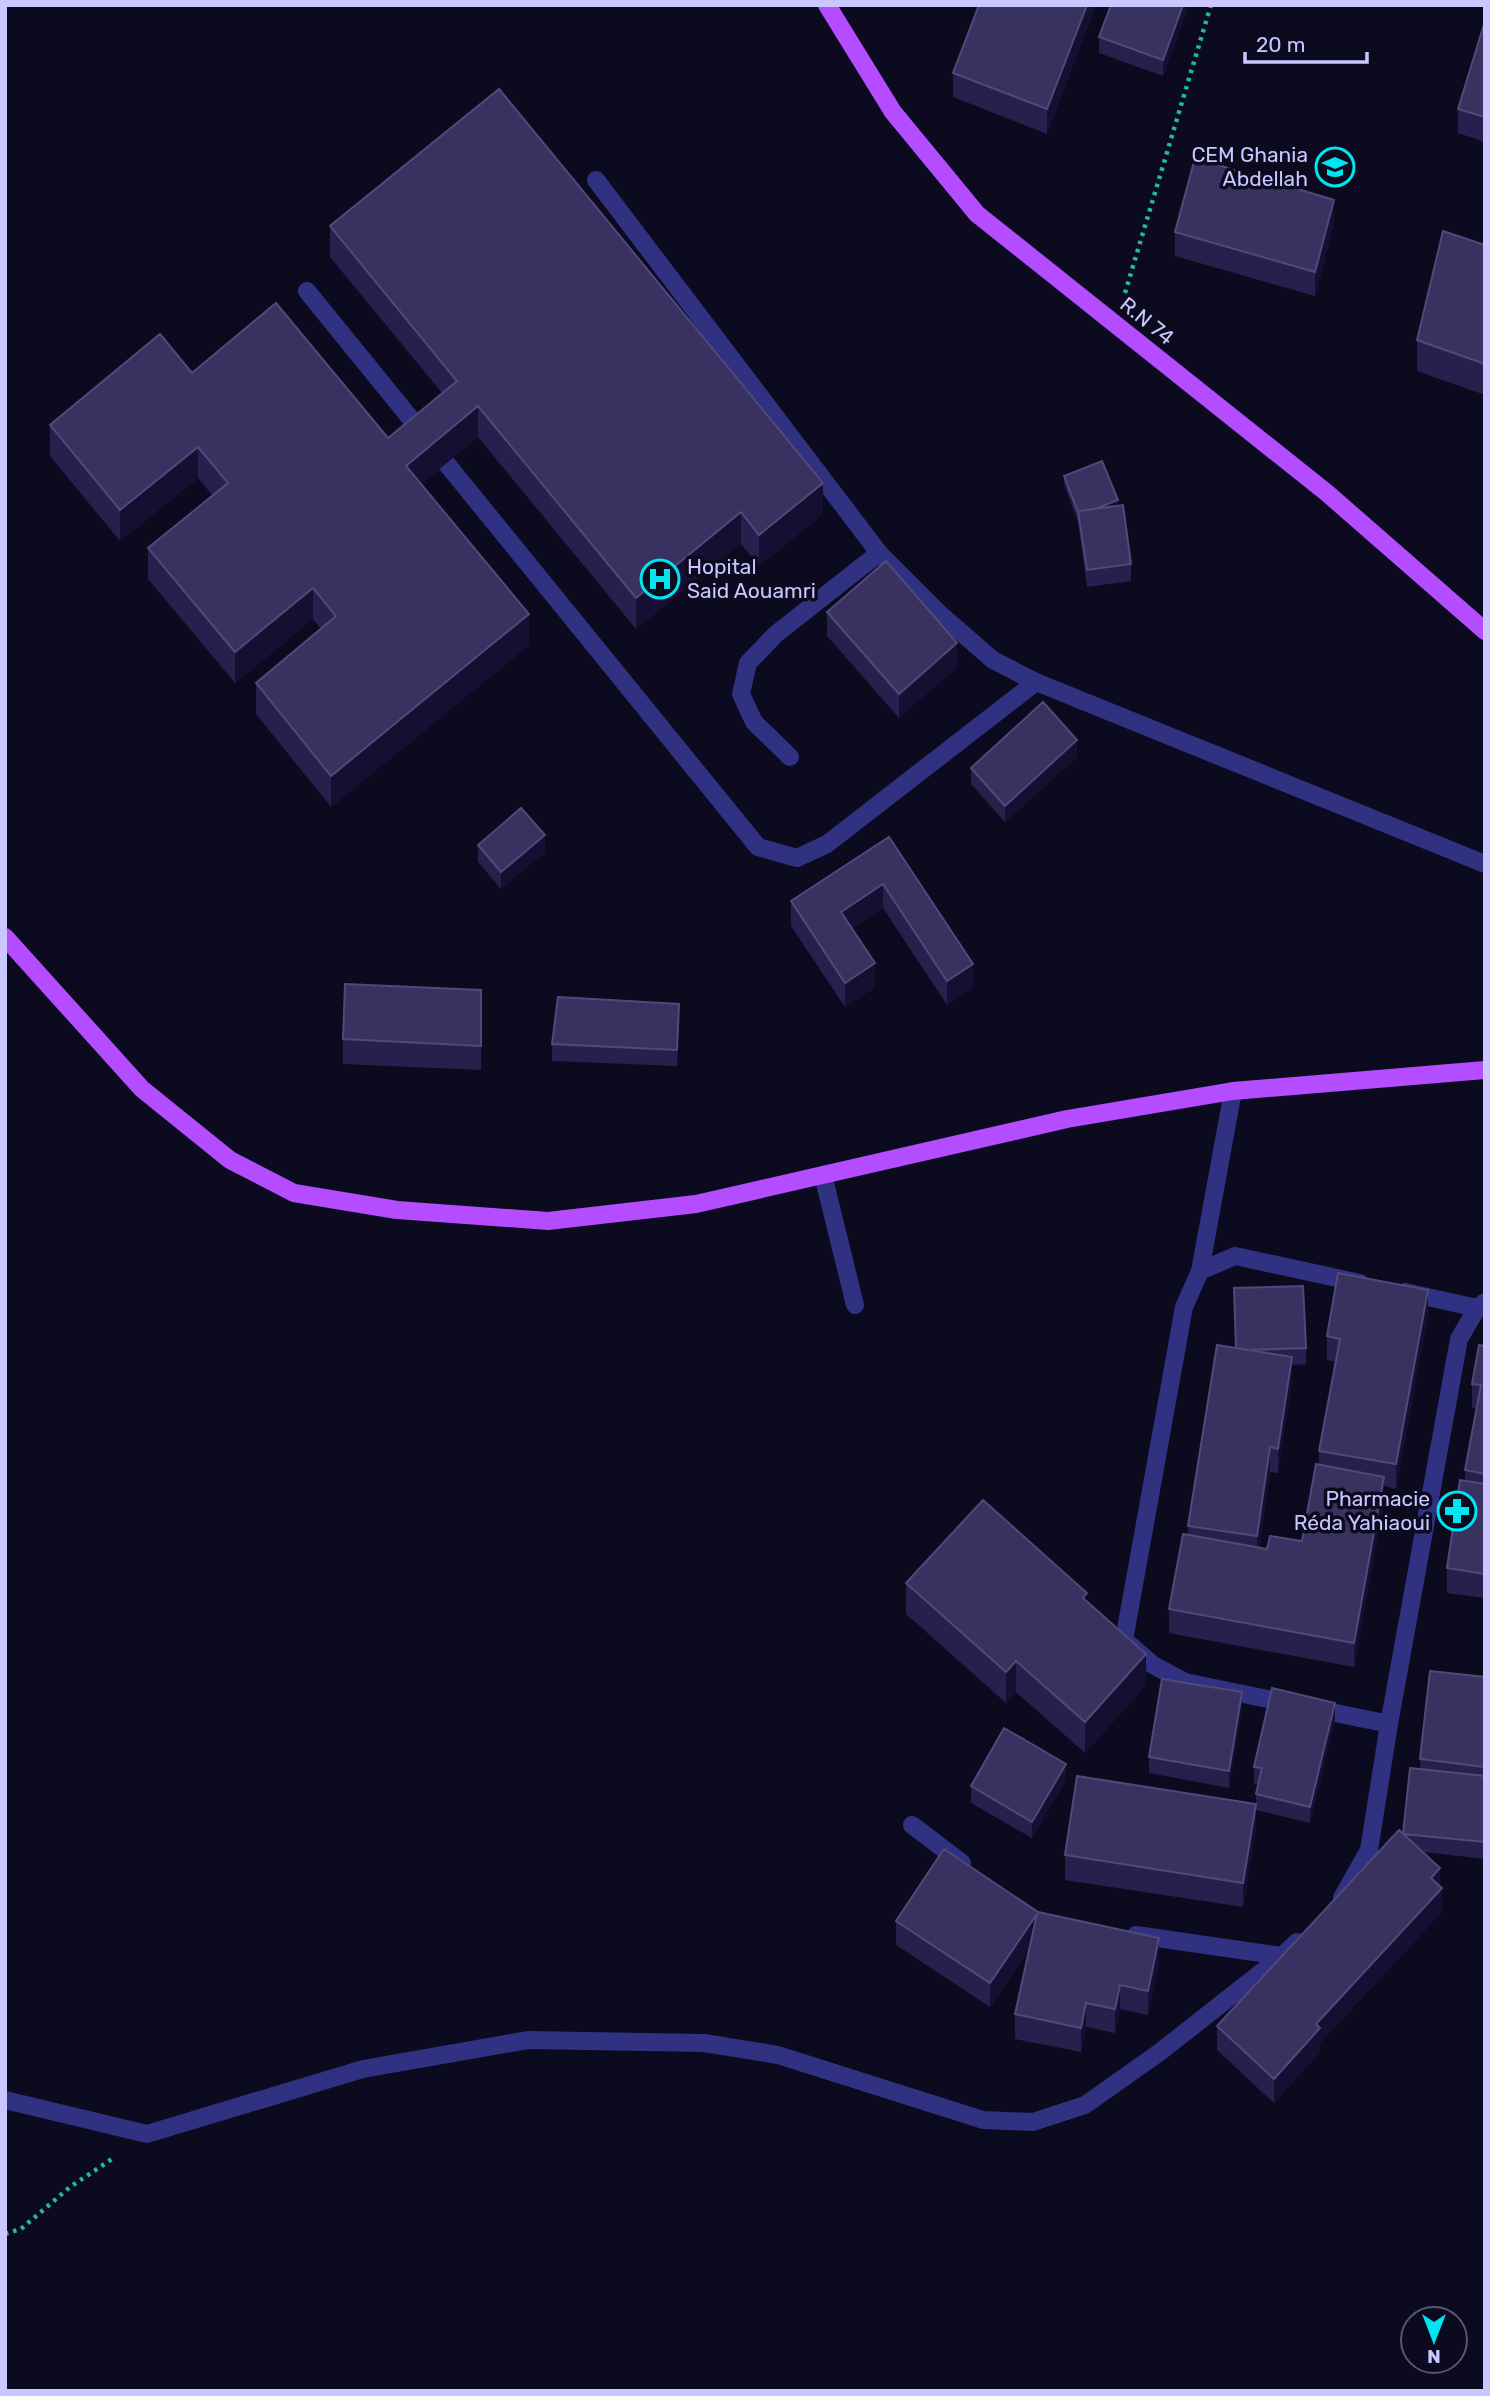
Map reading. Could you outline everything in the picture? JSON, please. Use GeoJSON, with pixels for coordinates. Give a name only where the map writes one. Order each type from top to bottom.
{"type":"FeatureCollection","features":[{"type":"Feature","properties":{"kind":"main road","name":"R.N 74"},"geometry":{"type":"LineString","coordinates":[[827,5],[892,112],[977,214],[1326,492],[1485,631]]}},
{"type":"Feature","properties":{"kind":"main road"},"geometry":{"type":"LineString","coordinates":[[5,937],[142,1090],[230,1160],[293,1194],[397,1210],[548,1221],[696,1204],[1067,1119],[1233,1091],[1485,1070]]}},
{"type":"Feature","properties":{"kind":"street"},"geometry":{"type":"LineString","coordinates":[[596,180],[879,553],[940,614],[993,660],[1036,682],[1485,864]]}},
{"type":"Feature","properties":{"kind":"street"},"geometry":{"type":"LineString","coordinates":[[307,291],[426,438]]}},
{"type":"Feature","properties":{"kind":"street"},"geometry":{"type":"LineString","coordinates":[[446,463],[758,847],[797,858],[827,844],[1036,682]]}},
{"type":"Feature","properties":{"kind":"street"},"geometry":{"type":"LineString","coordinates":[[790,757],[754,722],[741,694],[748,663],[776,634],[879,553]]}},
{"type":"Feature","properties":{"kind":"street"},"geometry":{"type":"LineString","coordinates":[[1124,1640],[1184,1307],[1200,1271],[1233,1091]]}},
{"type":"Feature","properties":{"kind":"street"},"geometry":{"type":"LineString","coordinates":[[823,1175],[855,1305]]}},
{"type":"Feature","properties":{"kind":"street"},"geometry":{"type":"LineString","coordinates":[[1200,1271],[1235,1256],[1481,1305],[1459,1339],[1389,1724],[1369,1850],[1346,1895],[1328,1912]]}},
{"type":"Feature","properties":{"kind":"street"},"geometry":{"type":"LineString","coordinates":[[1104,1621],[1153,1665],[1185,1682],[1389,1724]]}},
{"type":"Feature","properties":{"kind":"street"},"geometry":{"type":"LineString","coordinates":[[912,1825],[975,1871]]}},
{"type":"Feature","properties":{"kind":"street"},"geometry":{"type":"LineString","coordinates":[[5,2100],[147,2134],[363,2069],[528,2040],[704,2043],[778,2055],[983,2120],[1033,2122],[1084,2105],[1160,2052],[1282,1956],[1309,1930]]}},
{"type":"Feature","properties":{"kind":"street"},"geometry":{"type":"LineString","coordinates":[[1112,1931],[1282,1956]]}},
{"type":"Feature","properties":{"kind":"path"},"geometry":{"type":"LineString","coordinates":[[1115,325],[1212,5]]}},
{"type":"Feature","properties":{"kind":"path"},"geometry":{"type":"LineString","coordinates":[[5,2234],[21,2229],[70,2187],[147,2134]]}},
{"type":"Feature","properties":{"kind":"building"},"geometry":{"type":"Polygon","coordinates":[[[979,5],[1087,5],[1047,109],[953,73],[979,5]]]}},
{"type":"Feature","properties":{"kind":"building"},"geometry":{"type":"Polygon","coordinates":[[[1111,5],[1183,5],[1163,60],[1099,37],[1111,5]]]}},
{"type":"Feature","properties":{"kind":"building"},"geometry":{"type":"Polygon","coordinates":[[[1485,21],[1485,117],[1458,109],[1485,21]]]}},
{"type":"Feature","properties":{"kind":"building"},"geometry":{"type":"Polygon","coordinates":[[[499,89],[823,483],[759,535],[741,512],[636,598],[478,406],[406,466],[529,614],[331,776],[256,683],[336,616],[313,588],[235,652],[148,548],[228,483],[198,447],[120,510],[50,425],[160,334],[192,373],[276,303],[388,438],[457,381],[330,226],[499,89]]]}},
{"type":"Feature","properties":{"kind":"building"},"geometry":{"type":"Polygon","coordinates":[[[1195,158],[1334,200],[1315,272],[1175,232],[1195,158]]]}},
{"type":"Feature","properties":{"kind":"building"},"geometry":{"type":"Polygon","coordinates":[[[1443,231],[1485,245],[1485,364],[1417,340],[1443,231]]]}},
{"type":"Feature","properties":{"kind":"building"},"geometry":{"type":"Polygon","coordinates":[[[1102,461],[1118,500],[1095,509],[1078,511],[1079,515],[1064,476],[1102,461]]]}},
{"type":"Feature","properties":{"kind":"building"},"geometry":{"type":"Polygon","coordinates":[[[1123,505],[1131,564],[1087,570],[1078,511],[1123,505]]]}},
{"type":"Feature","properties":{"kind":"building"},"geometry":{"type":"Polygon","coordinates":[[[886,561],[957,643],[899,694],[827,612],[886,561]]]}},
{"type":"Feature","properties":{"kind":"building"},"geometry":{"type":"Polygon","coordinates":[[[1043,702],[1077,740],[1005,806],[971,768],[1043,702]]]}},
{"type":"Feature","properties":{"kind":"building"},"geometry":{"type":"Polygon","coordinates":[[[521,808],[545,835],[501,872],[478,845],[521,808]]]}},
{"type":"Feature","properties":{"kind":"building"},"geometry":{"type":"Polygon","coordinates":[[[889,837],[973,964],[947,981],[883,884],[841,912],[875,963],[845,983],[791,901],[889,837]]]}},
{"type":"Feature","properties":{"kind":"building"},"geometry":{"type":"Polygon","coordinates":[[[345,984],[481,990],[481,1046],[343,1039],[345,984]]]}},
{"type":"Feature","properties":{"kind":"building"},"geometry":{"type":"Polygon","coordinates":[[[558,997],[679,1004],[677,1050],[552,1044],[558,997]]]}},
{"type":"Feature","properties":{"kind":"building"},"geometry":{"type":"Polygon","coordinates":[[[1338,1273],[1428,1290],[1396,1464],[1319,1451],[1340,1339],[1327,1336],[1338,1273]]]}},
{"type":"Feature","properties":{"kind":"building"},"geometry":{"type":"Polygon","coordinates":[[[1303,1286],[1306,1348],[1236,1348],[1234,1288],[1303,1286]]]}},
{"type":"Feature","properties":{"kind":"building"},"geometry":{"type":"Polygon","coordinates":[[[1217,1345],[1292,1357],[1278,1449],[1270,1447],[1257,1536],[1188,1526],[1217,1345]]]}},
{"type":"Feature","properties":{"kind":"building"},"geometry":{"type":"Polygon","coordinates":[[[1479,1345],[1485,1346],[1485,1474],[1465,1470],[1481,1385],[1472,1384],[1479,1345]]]}},
{"type":"Feature","properties":{"kind":"building"},"geometry":{"type":"Polygon","coordinates":[[[1316,1464],[1384,1477],[1354,1643],[1169,1609],[1183,1534],[1267,1549],[1270,1536],[1302,1541],[1316,1464]]]}},
{"type":"Feature","properties":{"kind":"building"},"geometry":{"type":"Polygon","coordinates":[[[1460,1480],[1485,1484],[1485,1574],[1447,1568],[1460,1480]]]}},
{"type":"Feature","properties":{"kind":"building"},"geometry":{"type":"Polygon","coordinates":[[[983,1500],[1087,1593],[1083,1598],[1146,1654],[1085,1722],[1016,1661],[1006,1672],[906,1583],[983,1500]]]}},
{"type":"Feature","properties":{"kind":"building"},"geometry":{"type":"Polygon","coordinates":[[[1430,1671],[1485,1677],[1485,1767],[1420,1759],[1430,1671]]]}},
{"type":"Feature","properties":{"kind":"building"},"geometry":{"type":"Polygon","coordinates":[[[1162,1679],[1242,1692],[1229,1771],[1149,1757],[1162,1679]]]}},
{"type":"Feature","properties":{"kind":"building"},"geometry":{"type":"Polygon","coordinates":[[[1272,1688],[1335,1703],[1310,1807],[1256,1794],[1262,1768],[1254,1767],[1272,1688]]]}},
{"type":"Feature","properties":{"kind":"building"},"geometry":{"type":"Polygon","coordinates":[[[1004,1728],[1066,1764],[1032,1822],[971,1786],[1004,1728]]]}},
{"type":"Feature","properties":{"kind":"building"},"geometry":{"type":"Polygon","coordinates":[[[1410,1768],[1485,1776],[1485,1842],[1403,1834],[1410,1768]]]}},
{"type":"Feature","properties":{"kind":"building"},"geometry":{"type":"Polygon","coordinates":[[[1077,1776],[1256,1804],[1243,1883],[1065,1855],[1077,1776]]]}},
{"type":"Feature","properties":{"kind":"building"},"geometry":{"type":"Polygon","coordinates":[[[1399,1830],[1440,1868],[1431,1878],[1442,1888],[1316,2024],[1320,2028],[1274,2079],[1217,2026],[1399,1830]]]}},
{"type":"Feature","properties":{"kind":"building"},"geometry":{"type":"Polygon","coordinates":[[[944,1849],[1038,1912],[1159,1938],[1148,1991],[1120,1985],[1115,2009],[1086,2003],[1081,2028],[1015,2014],[1037,1914],[990,1983],[896,1921],[944,1849]]]}},
{"type":"Feature","properties":{"kind":"place","name":"CEM Ghania Abdellah"},"geometry":{"type":"Point","coordinates":[1335,167]}},
{"type":"Feature","properties":{"kind":"place","name":"Hopital Said Aouamri"},"geometry":{"type":"Point","coordinates":[660,579]}},
{"type":"Feature","properties":{"kind":"place","name":"Pharmacie Réda Yahiaoui"},"geometry":{"type":"Point","coordinates":[1457,1511]}}]}
